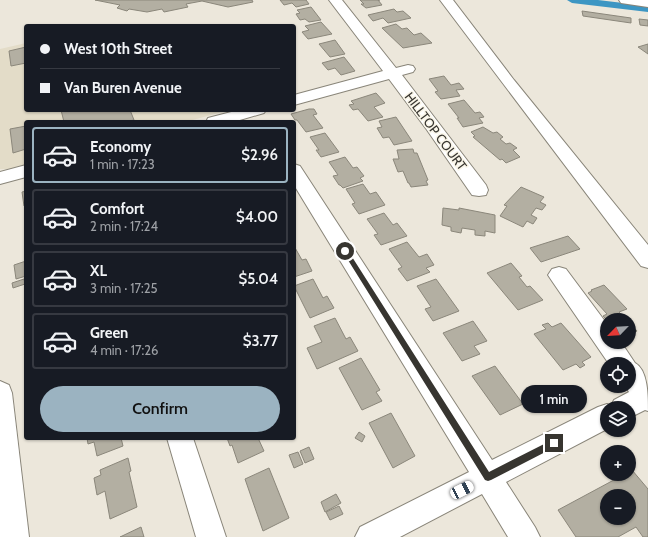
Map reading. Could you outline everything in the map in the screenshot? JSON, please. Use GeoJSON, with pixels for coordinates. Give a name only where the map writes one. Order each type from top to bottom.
{"type":"FeatureCollection","features":[{"type":"Feature","properties":{"kind":"street","name":"HILLTOP COURT"},"geometry":{"type":"LineString","coordinates":[[335,0],[391,74],[433,126],[480,190]]}},
{"type":"Feature","properties":{"kind":"street"},"geometry":{"type":"LineString","coordinates":[[446,0],[648,260]]}},
{"type":"Feature","properties":{"kind":"street"},"geometry":{"type":"LineString","coordinates":[[626,0],[648,3]]}},
{"type":"Feature","properties":{"kind":"street"},"geometry":{"type":"LineString","coordinates":[[296,99],[408,69]]}},
{"type":"Feature","properties":{"kind":"street"},"geometry":{"type":"LineString","coordinates":[[221,120],[250,112]]}},
{"type":"Feature","properties":{"kind":"street"},"geometry":{"type":"LineString","coordinates":[[0,178],[24,172]]}},
{"type":"Feature","properties":{"kind":"street"},"geometry":{"type":"LineString","coordinates":[[296,173],[525,537]]}},
{"type":"Feature","properties":{"kind":"street"},"geometry":{"type":"LineString","coordinates":[[559,275],[600,332]]}},
{"type":"Feature","properties":{"kind":"street"},"geometry":{"type":"LineString","coordinates":[[636,382],[647,397],[636,402]]}},
{"type":"Feature","properties":{"kind":"street"},"geometry":{"type":"LineString","coordinates":[[0,393],[14,537]]}},
{"type":"Feature","properties":{"kind":"street"},"geometry":{"type":"LineString","coordinates":[[370,537],[600,420]]}},
{"type":"Feature","properties":{"kind":"street"},"geometry":{"type":"LineString","coordinates":[[181,440],[211,537]]}},
{"type":"Feature","properties":{"kind":"shaded area"},"geometry":{"type":"Polygon","coordinates":[[[24,43],[24,112],[222,112],[192,120],[24,120],[24,165],[9,169],[0,169],[0,49],[24,43]]]}},
{"type":"Feature","properties":{"kind":"building"},"geometry":{"type":"Polygon","coordinates":[[[95,0],[252,0],[253,2],[228,7],[202,1],[186,4],[188,7],[164,12],[162,9],[147,12],[129,9],[127,11],[117,8],[120,5],[95,0]]]}},
{"type":"Feature","properties":{"kind":"building"},"geometry":{"type":"Polygon","coordinates":[[[280,0],[306,0],[309,4],[296,7],[292,3],[284,5],[280,0]]]}},
{"type":"Feature","properties":{"kind":"building"},"geometry":{"type":"Polygon","coordinates":[[[360,0],[378,0],[382,5],[366,8],[361,4],[364,4],[360,0]]]}},
{"type":"Feature","properties":{"kind":"building"},"geometry":{"type":"Polygon","coordinates":[[[311,7],[321,20],[309,22],[305,19],[300,20],[296,14],[300,13],[297,10],[311,7]]]}},
{"type":"Feature","properties":{"kind":"building"},"geometry":{"type":"Polygon","coordinates":[[[394,9],[397,12],[403,11],[411,18],[388,23],[383,18],[373,21],[368,15],[394,9]]]}},
{"type":"Feature","properties":{"kind":"building"},"geometry":{"type":"Polygon","coordinates":[[[582,11],[631,18],[631,23],[583,16],[582,11]]]}},
{"type":"Feature","properties":{"kind":"building"},"geometry":{"type":"Polygon","coordinates":[[[639,19],[648,20],[648,26],[640,25],[639,19]]]}},
{"type":"Feature","properties":{"kind":"building"},"geometry":{"type":"Polygon","coordinates":[[[321,22],[332,34],[308,39],[302,32],[309,30],[305,26],[321,22]]]}},
{"type":"Feature","properties":{"kind":"building"},"geometry":{"type":"Polygon","coordinates":[[[396,24],[402,29],[407,28],[414,35],[421,33],[432,43],[403,48],[382,28],[396,24]]]}},
{"type":"Feature","properties":{"kind":"building"},"geometry":{"type":"Polygon","coordinates":[[[335,40],[345,54],[330,57],[319,44],[335,40]]]}},
{"type":"Feature","properties":{"kind":"building"},"geometry":{"type":"Polygon","coordinates":[[[648,44],[648,54],[638,47],[648,44]]]}},
{"type":"Feature","properties":{"kind":"building"},"geometry":{"type":"Polygon","coordinates":[[[24,47],[24,63],[11,66],[9,51],[24,47]]]}},
{"type":"Feature","properties":{"kind":"building"},"geometry":{"type":"Polygon","coordinates":[[[344,57],[355,71],[341,75],[335,68],[328,70],[322,63],[344,57]]]}},
{"type":"Feature","properties":{"kind":"building"},"geometry":{"type":"Polygon","coordinates":[[[444,76],[451,85],[459,83],[464,89],[456,90],[460,96],[441,99],[435,92],[438,91],[429,79],[444,76]]]}},
{"type":"Feature","properties":{"kind":"building"},"geometry":{"type":"Polygon","coordinates":[[[376,93],[385,103],[374,107],[383,117],[368,121],[358,109],[353,110],[349,105],[354,104],[351,101],[376,93]]]}},
{"type":"Feature","properties":{"kind":"building"},"geometry":{"type":"Polygon","coordinates":[[[464,100],[475,113],[480,112],[484,117],[479,118],[483,123],[463,127],[457,118],[459,118],[448,104],[464,100]]]}},
{"type":"Feature","properties":{"kind":"building"},"geometry":{"type":"Polygon","coordinates":[[[314,109],[317,114],[313,115],[323,128],[306,132],[291,114],[314,109]]]}},
{"type":"Feature","properties":{"kind":"building"},"geometry":{"type":"Polygon","coordinates":[[[62,112],[131,112],[134,120],[64,120],[62,112]]]}},
{"type":"Feature","properties":{"kind":"building"},"geometry":{"type":"Polygon","coordinates":[[[396,117],[412,141],[394,145],[389,137],[383,138],[377,128],[382,127],[379,121],[396,117]]]}},
{"type":"Feature","properties":{"kind":"building"},"geometry":{"type":"Polygon","coordinates":[[[24,126],[24,150],[13,153],[10,129],[24,126]]]}},
{"type":"Feature","properties":{"kind":"building"},"geometry":{"type":"Polygon","coordinates":[[[483,127],[493,133],[497,132],[503,137],[500,139],[506,144],[510,143],[517,148],[513,150],[520,157],[506,163],[502,159],[500,160],[473,137],[475,136],[471,132],[483,127]]]}},
{"type":"Feature","properties":{"kind":"building"},"geometry":{"type":"Polygon","coordinates":[[[325,133],[339,152],[321,157],[316,150],[319,150],[310,137],[325,133]]]}},
{"type":"Feature","properties":{"kind":"building"},"geometry":{"type":"Polygon","coordinates":[[[413,149],[414,153],[417,153],[428,180],[426,181],[428,185],[411,187],[403,171],[398,172],[393,159],[399,159],[397,150],[413,149]]]}},
{"type":"Feature","properties":{"kind":"building"},"geometry":{"type":"Polygon","coordinates":[[[345,157],[353,168],[357,167],[364,176],[360,178],[363,181],[343,188],[333,176],[338,175],[329,162],[345,157]]]}},
{"type":"Feature","properties":{"kind":"building"},"geometry":{"type":"Polygon","coordinates":[[[363,184],[370,194],[376,192],[385,205],[359,214],[352,204],[355,203],[346,189],[363,184]]]}},
{"type":"Feature","properties":{"kind":"building"},"geometry":{"type":"Polygon","coordinates":[[[521,187],[544,197],[540,202],[546,205],[542,210],[536,208],[531,215],[537,218],[533,224],[527,221],[523,227],[500,216],[507,206],[504,205],[521,187]]]}},
{"type":"Feature","properties":{"kind":"building"},"geometry":{"type":"Polygon","coordinates":[[[22,192],[24,192],[24,206],[22,192]]]}},
{"type":"Feature","properties":{"kind":"building"},"geometry":{"type":"Polygon","coordinates":[[[443,208],[459,210],[459,208],[495,215],[495,233],[485,231],[485,236],[475,235],[475,230],[462,228],[461,233],[451,231],[451,227],[442,225],[443,208]]]}},
{"type":"Feature","properties":{"kind":"building"},"geometry":{"type":"Polygon","coordinates":[[[384,213],[393,225],[397,223],[407,236],[381,245],[374,235],[378,234],[367,219],[384,213]]]}},
{"type":"Feature","properties":{"kind":"building"},"geometry":{"type":"Polygon","coordinates":[[[568,236],[580,249],[541,262],[530,248],[568,236]]]}},
{"type":"Feature","properties":{"kind":"building"},"geometry":{"type":"Polygon","coordinates":[[[407,242],[419,257],[427,254],[434,265],[426,268],[430,272],[407,281],[398,269],[402,267],[389,249],[407,242]]]}},
{"type":"Feature","properties":{"kind":"building"},"geometry":{"type":"Polygon","coordinates":[[[296,250],[302,260],[306,259],[312,271],[296,276],[296,250]]]}},
{"type":"Feature","properties":{"kind":"building"},"geometry":{"type":"Polygon","coordinates":[[[24,262],[24,277],[16,279],[14,265],[24,262]]]}},
{"type":"Feature","properties":{"kind":"building"},"geometry":{"type":"Polygon","coordinates":[[[511,263],[522,276],[519,277],[527,287],[530,286],[543,300],[518,310],[487,273],[511,263]]]}},
{"type":"Feature","properties":{"kind":"building"},"geometry":{"type":"Polygon","coordinates":[[[24,279],[24,284],[13,288],[12,283],[24,279]]]}},
{"type":"Feature","properties":{"kind":"building"},"geometry":{"type":"Polygon","coordinates":[[[313,279],[323,298],[327,296],[334,308],[310,318],[296,290],[296,285],[313,279]]]}},
{"type":"Feature","properties":{"kind":"building"},"geometry":{"type":"Polygon","coordinates":[[[436,279],[459,311],[433,321],[425,309],[431,307],[417,286],[436,279]]]}},
{"type":"Feature","properties":{"kind":"building"},"geometry":{"type":"Polygon","coordinates":[[[604,285],[627,309],[619,312],[620,313],[606,313],[588,293],[592,291],[591,290],[604,285]]]}},
{"type":"Feature","properties":{"kind":"building"},"geometry":{"type":"Polygon","coordinates":[[[335,318],[346,339],[350,337],[358,351],[317,369],[307,348],[322,342],[314,326],[335,318]]]}},
{"type":"Feature","properties":{"kind":"building"},"geometry":{"type":"Polygon","coordinates":[[[473,321],[487,341],[474,346],[480,354],[462,361],[443,333],[473,321]]]}},
{"type":"Feature","properties":{"kind":"building"},"geometry":{"type":"Polygon","coordinates":[[[548,323],[552,327],[561,323],[591,357],[582,362],[585,365],[580,368],[576,364],[563,370],[534,334],[546,329],[542,325],[548,323]]]}},
{"type":"Feature","properties":{"kind":"building"},"geometry":{"type":"Polygon","coordinates":[[[361,358],[380,390],[376,392],[382,401],[362,410],[339,368],[361,358]]]}},
{"type":"Feature","properties":{"kind":"building"},"geometry":{"type":"Polygon","coordinates":[[[495,366],[523,404],[500,415],[472,376],[495,366]]]}},
{"type":"Feature","properties":{"kind":"building"},"geometry":{"type":"Polygon","coordinates":[[[391,413],[415,456],[393,468],[369,423],[391,413]]]}},
{"type":"Feature","properties":{"kind":"building"},"geometry":{"type":"Polygon","coordinates":[[[359,432],[365,436],[362,442],[355,438],[359,432]]]}},
{"type":"Feature","properties":{"kind":"building"},"geometry":{"type":"Polygon","coordinates":[[[87,440],[122,440],[123,446],[97,456],[94,442],[88,444],[87,440]]]}},
{"type":"Feature","properties":{"kind":"building"},"geometry":{"type":"Polygon","coordinates":[[[228,440],[259,440],[264,451],[238,463],[232,445],[230,446],[228,440]]]}},
{"type":"Feature","properties":{"kind":"building"},"geometry":{"type":"Polygon","coordinates":[[[309,447],[314,459],[305,463],[300,451],[309,447]]]}},
{"type":"Feature","properties":{"kind":"building"},"geometry":{"type":"Polygon","coordinates":[[[298,452],[303,464],[294,468],[289,455],[298,452]]]}},
{"type":"Feature","properties":{"kind":"building"},"geometry":{"type":"Polygon","coordinates":[[[128,458],[131,471],[129,472],[137,507],[110,519],[105,491],[97,495],[94,478],[101,475],[100,470],[128,458]]]}},
{"type":"Feature","properties":{"kind":"building"},"geometry":{"type":"Polygon","coordinates":[[[269,468],[289,518],[263,531],[245,479],[269,468]]]}},
{"type":"Feature","properties":{"kind":"building"},"geometry":{"type":"Polygon","coordinates":[[[636,475],[648,489],[648,537],[643,537],[636,527],[618,537],[576,537],[558,510],[612,481],[636,481],[636,475]]]}},
{"type":"Feature","properties":{"kind":"building"},"geometry":{"type":"Polygon","coordinates":[[[336,494],[341,503],[325,512],[321,502],[336,494]]]}},
{"type":"Feature","properties":{"kind":"building"},"geometry":{"type":"Polygon","coordinates":[[[339,506],[343,514],[330,520],[326,512],[339,506]]]}},
{"type":"Feature","properties":{"kind":"building"},"geometry":{"type":"Polygon","coordinates":[[[141,527],[144,537],[120,537],[141,527]]]}},
{"type":"Feature","properties":{"kind":"waterway"},"geometry":{"type":"LineString","coordinates":[[572,0],[648,9]]}},
{"type":"Feature","properties":{"kind":"route"},"geometry":{"type":"LineString","coordinates":[[345,251],[488,477],[554,443]]}}]}
